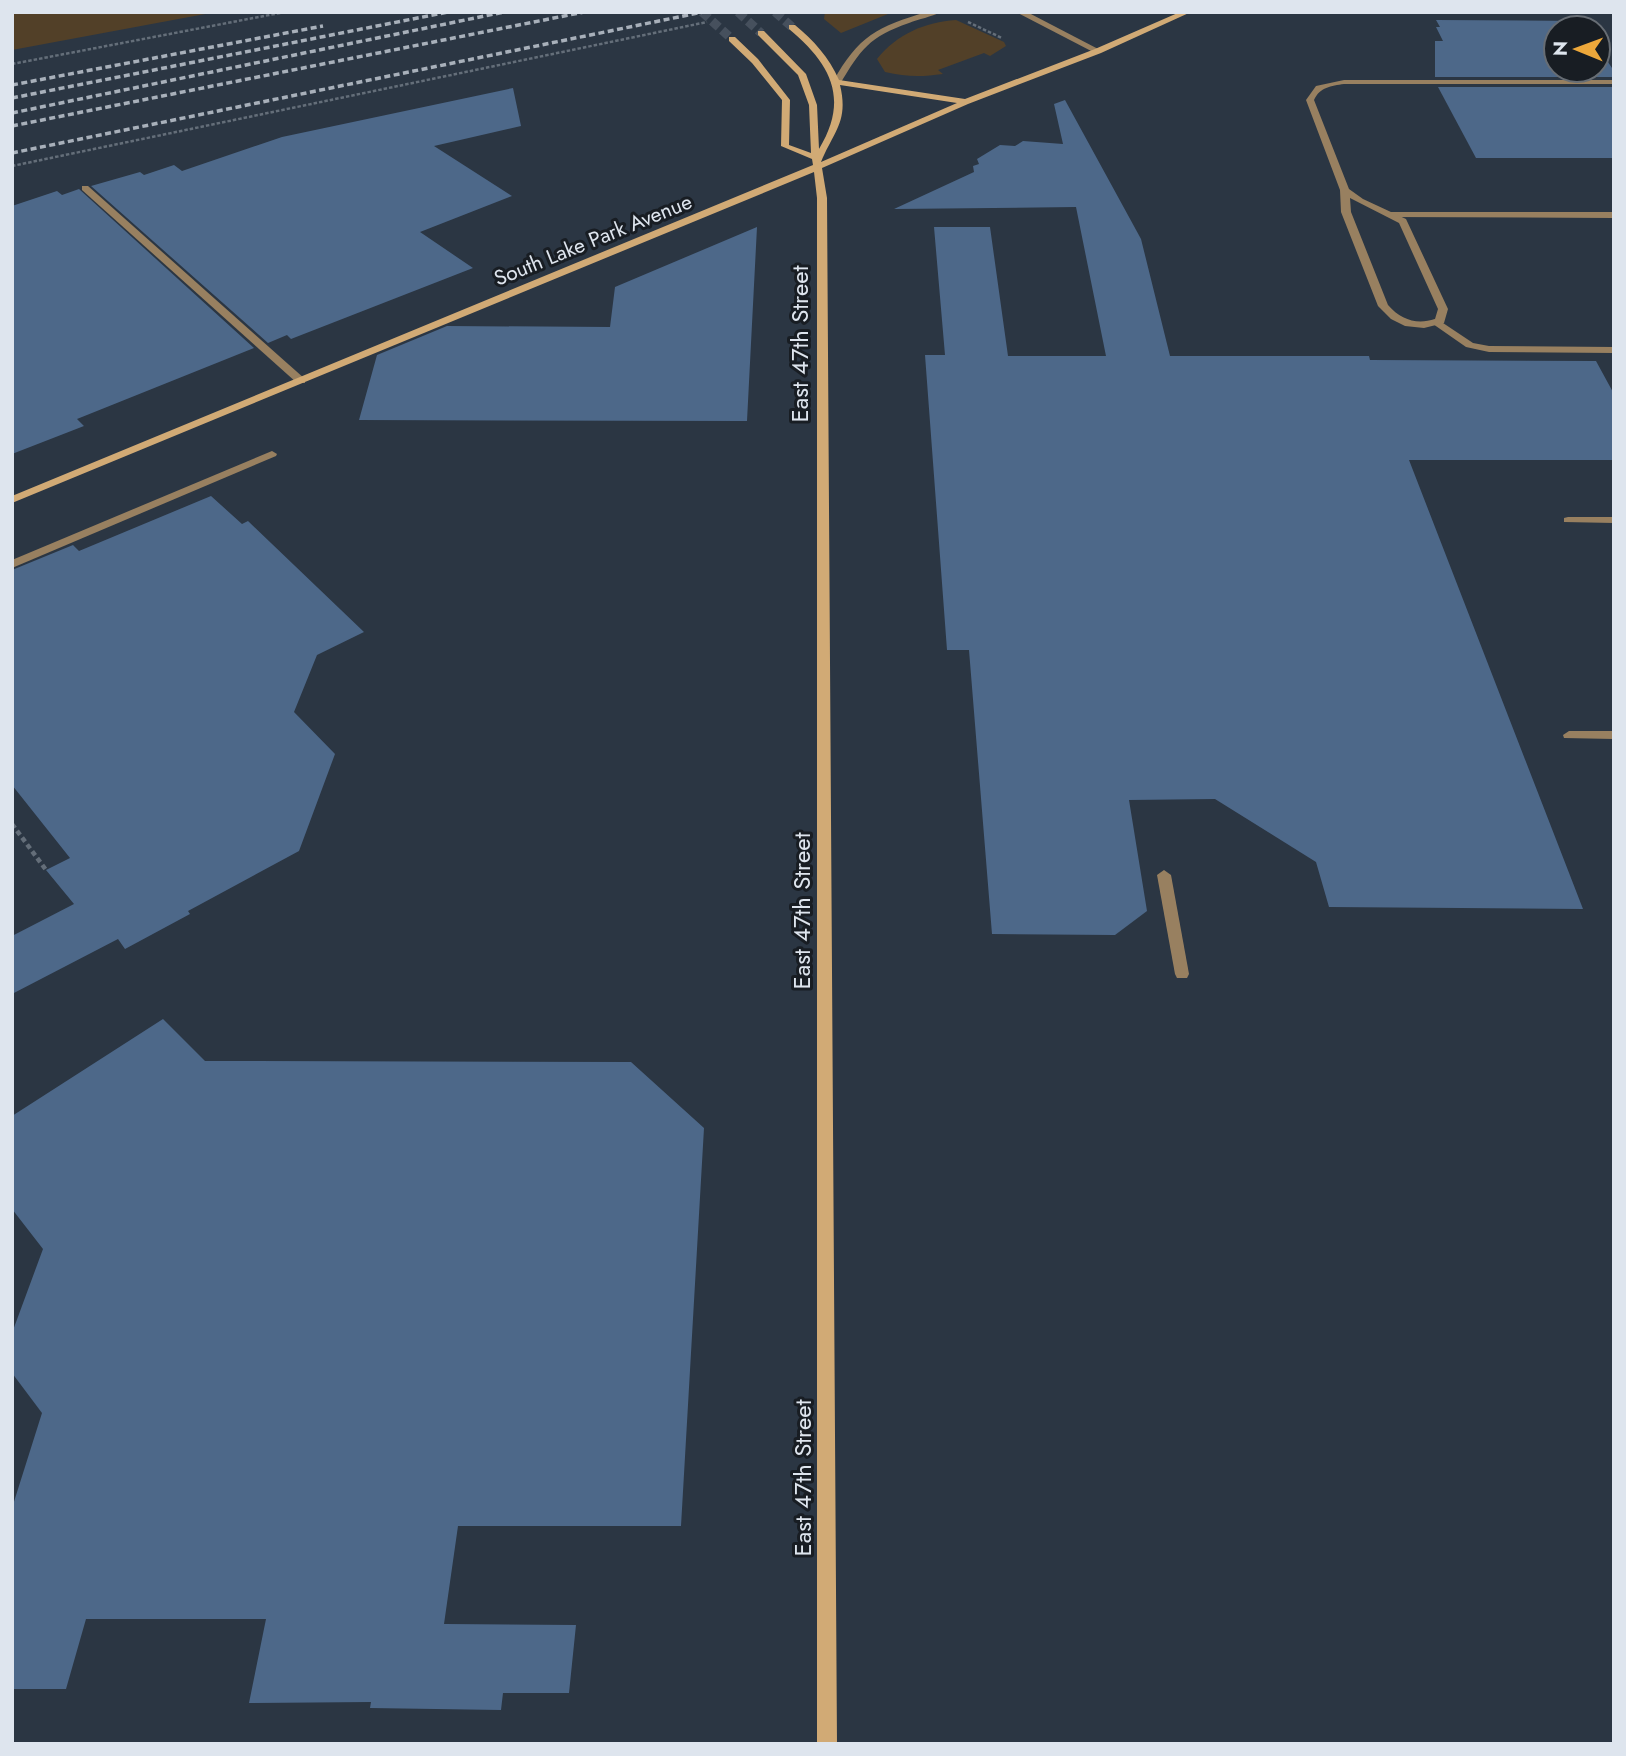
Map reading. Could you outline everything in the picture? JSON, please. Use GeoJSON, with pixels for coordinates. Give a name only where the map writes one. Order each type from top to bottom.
{"type":"FeatureCollection","features":[{"type":"Feature","properties":{"kind":"main road","name":"South Lake Park Avenue"},"geometry":{"type":"LineString","coordinates":[[12,500],[1187,12]]}},
{"type":"Feature","properties":{"kind":"main road"},"geometry":{"type":"LineString","coordinates":[[732,39],[755,61],[786,100],[785,146],[819,163],[836,125],[837,82],[821,51],[792,27]]}},
{"type":"Feature","properties":{"kind":"main road","name":"East 47th Street"},"geometry":{"type":"LineString","coordinates":[[761,33],[802,74],[813,105],[813,134],[822,198],[827,1744]]}},
{"type":"Feature","properties":{"kind":"main road"},"geometry":{"type":"LineString","coordinates":[[837,82],[965,102]]}},
{"type":"Feature","properties":{"kind":"street"},"geometry":{"type":"LineString","coordinates":[[837,82],[855,51],[881,33],[917,17],[937,12]]}},
{"type":"Feature","properties":{"kind":"street"},"geometry":{"type":"LineString","coordinates":[[1020,12],[1098,51]]}},
{"type":"Feature","properties":{"kind":"street"},"geometry":{"type":"LineString","coordinates":[[1614,82],[1344,82],[1321,86],[1314,91],[1310,100],[1345,190],[1346,212],[1383,306],[1390,314],[1420,326],[1437,323],[1470,345],[1489,349],[1614,350]]}},
{"type":"Feature","properties":{"kind":"street"},"geometry":{"type":"LineString","coordinates":[[85,188],[301,381]]}},
{"type":"Feature","properties":{"kind":"street"},"geometry":{"type":"LineString","coordinates":[[1345,190],[1360,201],[1403,221],[1443,309],[1437,323]]}},
{"type":"Feature","properties":{"kind":"street"},"geometry":{"type":"LineString","coordinates":[[1390,214],[1614,215]]}},
{"type":"Feature","properties":{"kind":"street"},"geometry":{"type":"LineString","coordinates":[[12,564],[272,454]]}},
{"type":"Feature","properties":{"kind":"street"},"geometry":{"type":"LineString","coordinates":[[1568,520],[1614,520]]}},
{"type":"Feature","properties":{"kind":"street"},"geometry":{"type":"LineString","coordinates":[[1569,735],[1614,735]]}},
{"type":"Feature","properties":{"kind":"street"},"geometry":{"type":"LineString","coordinates":[[1164,875],[1182,974]]}},
{"type":"Feature","properties":{"kind":"path"},"geometry":{"type":"LineString","coordinates":[[12,64],[285,12]]}},
{"type":"Feature","properties":{"kind":"path"},"geometry":{"type":"LineString","coordinates":[[968,22],[1007,41]]}},
{"type":"Feature","properties":{"kind":"path"},"geometry":{"type":"LineString","coordinates":[[12,166],[673,29]]}},
{"type":"Feature","properties":{"kind":"path"},"geometry":{"type":"LineString","coordinates":[[13,825],[46,870]]}},
{"type":"Feature","properties":{"kind":"shaded area"},"geometry":{"type":"Polygon","coordinates":[[[12,12],[216,12],[12,50],[12,12]]]}},
{"type":"Feature","properties":{"kind":"shaded area"},"geometry":{"type":"Polygon","coordinates":[[[825,12],[893,12],[841,33],[824,19],[825,12]]]}},
{"type":"Feature","properties":{"kind":"shaded area"},"geometry":{"type":"Polygon","coordinates":[[[956,20],[1004,42],[1006,46],[990,56],[984,53],[938,70],[943,74],[935,75],[907,76],[885,72],[877,59],[893,43],[912,31],[933,23],[956,20]]]}},
{"type":"Feature","properties":{"kind":"building"},"geometry":{"type":"Polygon","coordinates":[[[1436,20],[1542,21],[1542,77],[1435,77],[1435,41],[1443,41],[1436,27],[1440,27],[1436,20]]]}},
{"type":"Feature","properties":{"kind":"building"},"geometry":{"type":"Polygon","coordinates":[[[1438,87],[1614,87],[1614,158],[1476,158],[1438,87]]]}},
{"type":"Feature","properties":{"kind":"building"},"geometry":{"type":"Polygon","coordinates":[[[513,88],[521,126],[434,146],[512,196],[420,232],[473,268],[291,339],[287,335],[268,343],[91,186],[140,172],[144,175],[174,165],[182,171],[282,137],[513,88]]]}},
{"type":"Feature","properties":{"kind":"building"},"geometry":{"type":"Polygon","coordinates":[[[1065,100],[1141,239],[1170,356],[1369,356],[1370,360],[1596,361],[1614,394],[1614,460],[1409,460],[1583,909],[1329,907],[1316,862],[1215,799],[1129,800],[1147,911],[1115,935],[992,934],[969,650],[947,650],[925,355],[945,355],[934,227],[990,227],[1008,356],[1106,356],[1076,207],[894,209],[974,172],[973,166],[979,164],[977,159],[1000,145],[1015,146],[1023,141],[1063,144],[1054,104],[1065,100]]]}},
{"type":"Feature","properties":{"kind":"building"},"geometry":{"type":"Polygon","coordinates":[[[79,189],[254,348],[77,419],[84,426],[12,454],[12,206],[57,191],[62,195],[79,189]]]}},
{"type":"Feature","properties":{"kind":"building"},"geometry":{"type":"Polygon","coordinates":[[[757,227],[747,421],[359,420],[377,355],[447,326],[610,327],[615,287],[757,227]]]}},
{"type":"Feature","properties":{"kind":"building"},"geometry":{"type":"Polygon","coordinates":[[[211,496],[242,524],[248,521],[364,632],[317,655],[294,712],[335,754],[299,851],[188,911],[190,914],[125,949],[118,939],[12,994],[12,936],[74,904],[46,870],[70,858],[12,785],[12,570],[73,545],[79,551],[211,496]]]}},
{"type":"Feature","properties":{"kind":"building"},"geometry":{"type":"Polygon","coordinates":[[[163,1019],[205,1061],[631,1062],[704,1128],[681,1526],[458,1526],[444,1624],[576,1625],[569,1693],[503,1693],[501,1710],[370,1708],[371,1702],[249,1703],[266,1619],[86,1619],[66,1689],[12,1689],[12,1508],[42,1413],[12,1373],[12,1333],[43,1249],[12,1209],[12,1116],[163,1019]]]}},
{"type":"Feature","properties":{"kind":"tunnel"},"geometry":{"type":"LineString","coordinates":[[702,12],[732,39]]}},
{"type":"Feature","properties":{"kind":"tunnel"},"geometry":{"type":"LineString","coordinates":[[738,12],[761,33]]}},
{"type":"Feature","properties":{"kind":"tunnel"},"geometry":{"type":"LineString","coordinates":[[775,12],[792,27]]}},
{"type":"Feature","properties":{"kind":"railway"},"geometry":{"type":"LineString","coordinates":[[12,98],[448,12]]}},
{"type":"Feature","properties":{"kind":"railway"},"geometry":{"type":"LineString","coordinates":[[12,113],[504,12]]}},
{"type":"Feature","properties":{"kind":"railway"},"geometry":{"type":"LineString","coordinates":[[12,126],[584,12]]}},
{"type":"Feature","properties":{"kind":"railway"},"geometry":{"type":"LineString","coordinates":[[12,153],[703,12]]}},
{"type":"Feature","properties":{"kind":"railway"},"geometry":{"type":"LineString","coordinates":[[12,85],[323,26]]}}]}
